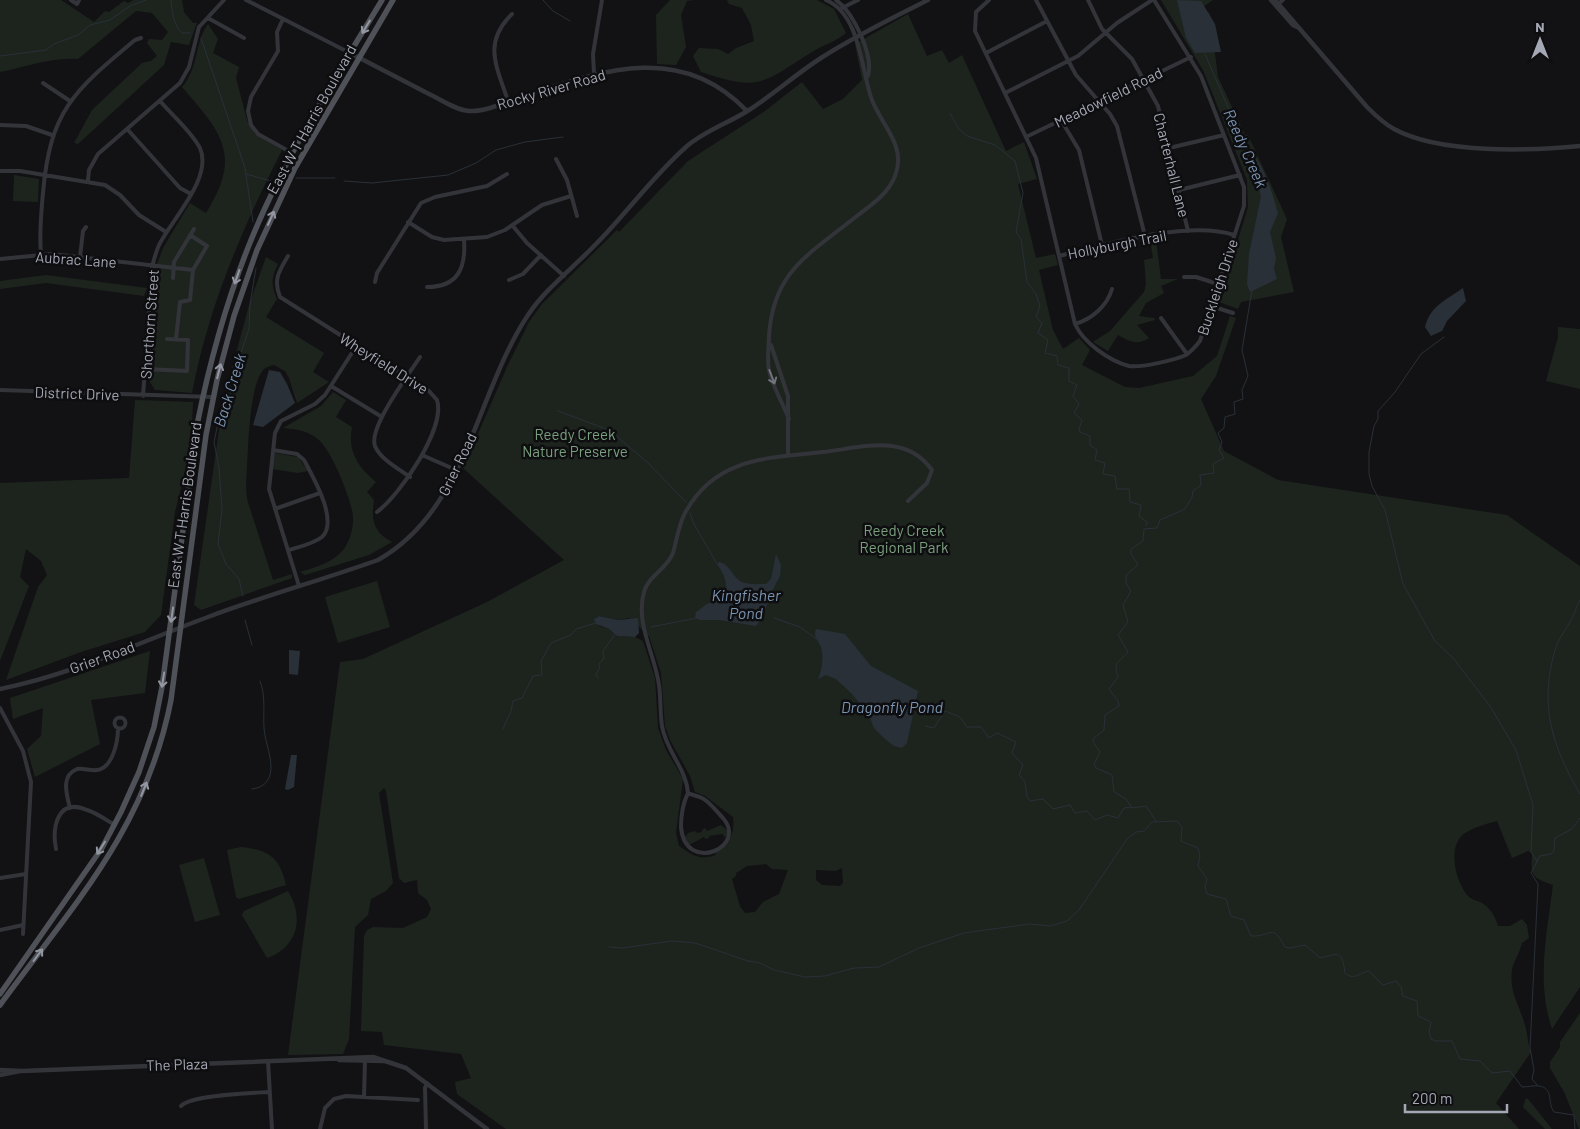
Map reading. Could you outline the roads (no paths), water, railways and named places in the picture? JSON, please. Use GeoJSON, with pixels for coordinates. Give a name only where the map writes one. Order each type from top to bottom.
{"type":"FeatureCollection","features":[{"type":"Feature","properties":{"kind":"main road","name":"East W T Harris Boulevard"},"geometry":{"type":"LineString","coordinates":[[0,994],[93,861],[115,825],[134,786],[152,733],[160,696],[203,397],[218,338],[238,273],[264,208],[292,153],[382,0]]}},
{"type":"Feature","properties":{"kind":"main road","name":"East W T Harris Boulevard"},"geometry":{"type":"LineString","coordinates":[[0,1005],[105,864],[140,799],[158,751],[167,720],[206,435],[213,397],[237,308],[270,221],[302,154],[393,0]]}},
{"type":"Feature","properties":{"kind":"street"},"geometry":{"type":"LineString","coordinates":[[71,0],[78,2]]}},
{"type":"Feature","properties":{"kind":"street"},"geometry":{"type":"LineString","coordinates":[[88,180],[89,170],[98,154],[160,101],[185,75],[196,34],[224,0]]}},
{"type":"Feature","properties":{"kind":"street","name":"Rocky River Road"},"geometry":{"type":"LineString","coordinates":[[246,0],[464,110],[478,110],[594,74],[639,69],[682,71],[712,82],[737,100],[747,111]]}},
{"type":"Feature","properties":{"kind":"street"},"geometry":{"type":"LineString","coordinates":[[594,74],[593,54],[602,0]]}},
{"type":"Feature","properties":{"kind":"street"},"geometry":{"type":"LineString","coordinates":[[826,0],[842,8]]}},
{"type":"Feature","properties":{"kind":"street"},"geometry":{"type":"LineString","coordinates":[[789,419],[770,374],[768,363],[769,333],[774,302],[787,276],[805,257],[881,197],[895,177],[898,164],[897,146],[872,99],[868,76],[868,60],[858,36],[836,0]]}},
{"type":"Feature","properties":{"kind":"street"},"geometry":{"type":"LineString","coordinates":[[842,8],[858,0]]}},
{"type":"Feature","properties":{"kind":"street"},"geometry":{"type":"LineString","coordinates":[[747,111],[819,59],[858,36],[928,0]]}},
{"type":"Feature","properties":{"kind":"street"},"geometry":{"type":"LineString","coordinates":[[989,0],[978,8],[974,21],[975,31],[1036,158],[1079,331],[1090,344],[1129,366],[1142,366],[1187,354],[1161,318]]}},
{"type":"Feature","properties":{"kind":"street"},"geometry":{"type":"LineString","coordinates":[[1036,0],[1076,75],[1110,114],[1123,140],[1145,236]]}},
{"type":"Feature","properties":{"kind":"street","name":"Charterhall Lane"},"geometry":{"type":"LineString","coordinates":[[1088,0],[1105,32],[1132,59],[1161,114],[1188,231]]}},
{"type":"Feature","properties":{"kind":"street"},"geometry":{"type":"LineString","coordinates":[[1005,93],[1085,51],[1105,32],[1153,0]]}},
{"type":"Feature","properties":{"kind":"street","name":"Buckleigh Drive"},"geometry":{"type":"LineString","coordinates":[[1153,0],[1191,57],[1201,76],[1244,187],[1244,206],[1200,341],[1187,354]]}},
{"type":"Feature","properties":{"kind":"street"},"geometry":{"type":"LineString","coordinates":[[1275,1],[1283,0]]}},
{"type":"Feature","properties":{"kind":"street"},"geometry":{"type":"LineString","coordinates":[[1275,1],[1367,107],[1381,120],[1399,132],[1429,140],[1481,148],[1521,150],[1580,146]]}},
{"type":"Feature","properties":{"kind":"street"},"geometry":{"type":"LineString","coordinates":[[1275,1],[1298,27]]}},
{"type":"Feature","properties":{"kind":"street"},"geometry":{"type":"LineString","coordinates":[[508,101],[496,61],[494,46],[500,27],[512,14]]}},
{"type":"Feature","properties":{"kind":"street"},"geometry":{"type":"LineString","coordinates":[[208,18],[244,38]]}},
{"type":"Feature","properties":{"kind":"street"},"geometry":{"type":"LineString","coordinates":[[283,19],[277,32],[278,51],[251,97],[248,111],[251,125],[258,134],[292,153]]}},
{"type":"Feature","properties":{"kind":"street"},"geometry":{"type":"LineString","coordinates":[[986,53],[1047,21]]}},
{"type":"Feature","properties":{"kind":"street"},"geometry":{"type":"LineString","coordinates":[[41,254],[39,235],[44,174],[52,135],[70,101],[93,75],[135,40],[141,38]]}},
{"type":"Feature","properties":{"kind":"street","name":"Meadowfield Road"},"geometry":{"type":"LineString","coordinates":[[1026,137],[1191,57]]}},
{"type":"Feature","properties":{"kind":"street"},"geometry":{"type":"LineString","coordinates":[[42,83],[70,101]]}},
{"type":"Feature","properties":{"kind":"street"},"geometry":{"type":"LineString","coordinates":[[735,118],[739,108],[737,100]]}},
{"type":"Feature","properties":{"kind":"street","name":"Shorthorn Street"},"geometry":{"type":"LineString","coordinates":[[143,396],[152,267],[166,232],[191,194],[203,166],[200,149],[160,101]]}},
{"type":"Feature","properties":{"kind":"street","name":"Grier Road"},"geometry":{"type":"LineString","coordinates":[[0,689],[20,685],[78,666],[181,627],[378,560],[391,553],[440,500],[456,470],[521,326],[538,301],[680,153],[698,138],[747,111]]}},
{"type":"Feature","properties":{"kind":"street"},"geometry":{"type":"LineString","coordinates":[[1061,120],[1079,150],[1102,245]]}},
{"type":"Feature","properties":{"kind":"street"},"geometry":{"type":"LineString","coordinates":[[0,125],[26,126],[52,135]]}},
{"type":"Feature","properties":{"kind":"street"},"geometry":{"type":"LineString","coordinates":[[128,130],[180,188],[191,194]]}},
{"type":"Feature","properties":{"kind":"street"},"geometry":{"type":"LineString","coordinates":[[1169,148],[1224,135]]}},
{"type":"Feature","properties":{"kind":"street"},"geometry":{"type":"LineString","coordinates":[[556,159],[578,216]]}},
{"type":"Feature","properties":{"kind":"street"},"geometry":{"type":"LineString","coordinates":[[0,171],[44,174],[105,184],[114,190],[139,215],[166,232]]}},
{"type":"Feature","properties":{"kind":"street"},"geometry":{"type":"LineString","coordinates":[[374,282],[376,273],[424,200],[487,186],[507,174]]}},
{"type":"Feature","properties":{"kind":"street"},"geometry":{"type":"LineString","coordinates":[[1179,190],[1240,175]]}},
{"type":"Feature","properties":{"kind":"street"},"geometry":{"type":"LineString","coordinates":[[408,222],[438,239],[464,240],[496,234],[542,205],[571,196]]}},
{"type":"Feature","properties":{"kind":"street"},"geometry":{"type":"LineString","coordinates":[[512,225],[527,244],[564,276]]}},
{"type":"Feature","properties":{"kind":"street"},"geometry":{"type":"LineString","coordinates":[[80,258],[83,231],[86,227]]}},
{"type":"Feature","properties":{"kind":"street"},"geometry":{"type":"LineString","coordinates":[[173,278],[174,262],[194,229]]}},
{"type":"Feature","properties":{"kind":"street","name":"Hollyburgh Trail"},"geometry":{"type":"LineString","coordinates":[[1059,256],[1145,236],[1209,229],[1234,235]]}},
{"type":"Feature","properties":{"kind":"street"},"geometry":{"type":"LineString","coordinates":[[176,339],[180,302],[190,300],[193,270],[207,246],[190,235]]}},
{"type":"Feature","properties":{"kind":"street"},"geometry":{"type":"LineString","coordinates":[[427,287],[443,285],[458,274],[464,261],[464,240]]}},
{"type":"Feature","properties":{"kind":"street","name":"Aubrac Lane"},"geometry":{"type":"LineString","coordinates":[[0,259],[41,254],[193,270]]}},
{"type":"Feature","properties":{"kind":"street"},"geometry":{"type":"LineString","coordinates":[[509,280],[523,274],[541,255]]}},
{"type":"Feature","properties":{"kind":"street","name":"Wheyfield Drive"},"geometry":{"type":"LineString","coordinates":[[288,256],[276,278],[280,297],[429,390],[439,406],[438,418],[410,477],[387,505],[377,512]]}},
{"type":"Feature","properties":{"kind":"street"},"geometry":{"type":"LineString","coordinates":[[1184,277],[1196,276],[1218,284]]}},
{"type":"Feature","properties":{"kind":"street"},"geometry":{"type":"LineString","coordinates":[[1076,324],[1094,315],[1110,296],[1112,289]]}},
{"type":"Feature","properties":{"kind":"street"},"geometry":{"type":"LineString","coordinates":[[1211,306],[1233,313]]}},
{"type":"Feature","properties":{"kind":"street"},"geometry":{"type":"LineString","coordinates":[[769,333],[771,347],[788,396],[788,455]]}},
{"type":"Feature","properties":{"kind":"street"},"geometry":{"type":"LineString","coordinates":[[145,369],[187,371],[188,340],[167,338]]}},
{"type":"Feature","properties":{"kind":"street"},"geometry":{"type":"LineString","coordinates":[[299,586],[269,489],[274,433],[281,421],[321,400],[357,345]]}},
{"type":"Feature","properties":{"kind":"street"},"geometry":{"type":"LineString","coordinates":[[410,477],[381,455],[375,446],[375,430],[420,357]]}},
{"type":"Feature","properties":{"kind":"street"},"geometry":{"type":"LineString","coordinates":[[331,386],[382,417]]}},
{"type":"Feature","properties":{"kind":"street","name":"District Drive"},"geometry":{"type":"LineString","coordinates":[[0,390],[213,397]]}},
{"type":"Feature","properties":{"kind":"street"},"geometry":{"type":"LineString","coordinates":[[688,793],[703,798],[728,823],[730,830],[728,838],[717,850],[701,853],[688,846],[683,839],[681,821],[688,793],[686,779],[670,749],[662,728],[659,685],[648,649],[646,631],[643,593],[645,588],[670,561],[685,513],[709,482],[729,469],[749,461],[881,444],[894,445],[919,457],[932,470],[927,483],[908,501]]}},
{"type":"Feature","properties":{"kind":"street"},"geometry":{"type":"LineString","coordinates":[[273,450],[297,454],[304,460],[328,515],[327,528],[322,536],[313,542],[289,550]]}},
{"type":"Feature","properties":{"kind":"street"},"geometry":{"type":"LineString","coordinates":[[422,455],[456,470]]}},
{"type":"Feature","properties":{"kind":"street"},"geometry":{"type":"LineString","coordinates":[[275,509],[320,493]]}},
{"type":"Feature","properties":{"kind":"street"},"geometry":{"type":"LineString","coordinates":[[0,708],[23,751],[32,782],[23,934]]}},
{"type":"Feature","properties":{"kind":"street"},"geometry":{"type":"LineString","coordinates":[[70,808],[65,784],[68,776],[77,769],[95,771],[105,766],[118,742],[118,728]]}},
{"type":"Feature","properties":{"kind":"street"},"geometry":{"type":"LineString","coordinates":[[56,850],[55,823],[61,813],[70,808],[88,810],[115,825]]}},
{"type":"Feature","properties":{"kind":"street"},"geometry":{"type":"LineString","coordinates":[[0,878],[26,874]]}},
{"type":"Feature","properties":{"kind":"street"},"geometry":{"type":"LineString","coordinates":[[0,930],[23,925]]}},
{"type":"Feature","properties":{"kind":"street","name":"The Plaza"},"geometry":{"type":"LineString","coordinates":[[0,1070],[22,1071],[365,1057],[387,1061],[406,1068],[487,1129]]}},
{"type":"Feature","properties":{"kind":"street","name":"The Plaza"},"geometry":{"type":"LineString","coordinates":[[332,1059],[387,1061]]}},
{"type":"Feature","properties":{"kind":"street"},"geometry":{"type":"LineString","coordinates":[[268,1060],[272,1129]]}},
{"type":"Feature","properties":{"kind":"street"},"geometry":{"type":"LineString","coordinates":[[364,1060],[364,1097]]}},
{"type":"Feature","properties":{"kind":"street","name":"The Plaza"},"geometry":{"type":"LineString","coordinates":[[0,1075],[22,1071]]}},
{"type":"Feature","properties":{"kind":"street"},"geometry":{"type":"LineString","coordinates":[[426,1129],[425,1088],[427,1084]]}},
{"type":"Feature","properties":{"kind":"street"},"geometry":{"type":"LineString","coordinates":[[181,1106],[186,1102],[223,1095],[269,1092]]}},
{"type":"Feature","properties":{"kind":"street"},"geometry":{"type":"LineString","coordinates":[[320,1129],[322,1113],[332,1101],[343,1096],[418,1100]]}},
{"type":"Feature","properties":{"kind":"water"},"geometry":{"type":"Polygon","coordinates":[[[1177,0],[1201,1],[1215,24],[1221,52],[1195,53],[1186,38],[1177,0]]]}},
{"type":"Feature","properties":{"kind":"water"},"geometry":{"type":"Polygon","coordinates":[[[1245,149],[1251,152],[1261,167],[1270,187],[1278,213],[1270,232],[1276,258],[1274,269],[1277,279],[1250,292],[1247,284],[1249,254],[1261,196],[1245,149]]]}},
{"type":"Feature","properties":{"kind":"water"},"geometry":{"type":"Polygon","coordinates":[[[1463,288],[1466,301],[1447,321],[1442,331],[1431,336],[1425,327],[1431,313],[1440,304],[1463,288]]]}},
{"type":"Feature","properties":{"kind":"water"},"geometry":{"type":"Polygon","coordinates":[[[269,370],[280,372],[295,403],[263,427],[253,425],[269,370]]]}},
{"type":"Feature","properties":{"kind":"water","name":"Kingfisher Pond"},"geometry":{"type":"Polygon","coordinates":[[[776,554],[781,565],[780,576],[770,595],[763,617],[756,626],[720,620],[699,620],[695,617],[696,612],[707,604],[724,598],[726,585],[722,572],[717,565],[719,562],[726,565],[742,582],[766,584],[771,579],[776,554]]]}},
{"type":"Feature","properties":{"kind":"water"},"geometry":{"type":"Polygon","coordinates":[[[599,616],[618,620],[638,618],[639,633],[635,637],[617,636],[609,629],[596,624],[594,619],[599,616]]]}},
{"type":"Feature","properties":{"kind":"water","name":"Dragonfly Pond"},"geometry":{"type":"Polygon","coordinates":[[[816,629],[845,634],[871,666],[918,691],[907,743],[902,748],[894,746],[874,728],[868,713],[836,679],[826,675],[818,679],[822,655],[821,647],[815,636],[816,629]]]}},
{"type":"Feature","properties":{"kind":"water"},"geometry":{"type":"Polygon","coordinates":[[[289,650],[300,651],[298,675],[289,674],[289,650]]]}},
{"type":"Feature","properties":{"kind":"water"},"geometry":{"type":"Polygon","coordinates":[[[291,755],[297,755],[294,787],[288,790],[285,789],[291,755]]]}},
{"type":"Feature","properties":{"kind":"waterway"},"geometry":{"type":"LineString","coordinates":[[0,56],[46,50],[54,44],[78,35],[90,25],[110,20],[130,6],[146,0]]}},
{"type":"Feature","properties":{"kind":"waterway","name":"Back Creek"},"geometry":{"type":"LineString","coordinates":[[171,0],[177,26],[182,33],[190,33]]}},
{"type":"Feature","properties":{"kind":"waterway"},"geometry":{"type":"LineString","coordinates":[[543,0],[553,11],[570,21]]}},
{"type":"Feature","properties":{"kind":"waterway","name":"Back Creek"},"geometry":{"type":"LineString","coordinates":[[201,38],[245,168],[253,222]]}},
{"type":"Feature","properties":{"kind":"waterway","name":"Reedy Creek"},"geometry":{"type":"LineString","coordinates":[[1205,54],[1234,121],[1242,133],[1246,150]]}},
{"type":"Feature","properties":{"kind":"waterway"},"geometry":{"type":"LineString","coordinates":[[950,113],[958,128],[967,136],[995,145],[1015,161],[1023,193],[1016,232],[1021,239],[1027,282],[1036,294],[1040,306],[1036,317],[1042,323],[1038,333],[1048,340],[1045,353],[1057,356],[1058,365],[1069,368],[1069,381],[1077,385],[1073,396],[1079,404],[1074,413],[1082,420],[1080,432],[1090,436],[1090,445],[1097,450],[1095,460],[1105,463],[1103,474],[1115,476],[1117,489],[1129,489],[1130,502],[1141,505],[1139,516],[1147,522],[1146,526]]}},
{"type":"Feature","properties":{"kind":"waterway"},"geometry":{"type":"LineString","coordinates":[[344,181],[372,183],[448,175],[476,163],[496,150],[525,142],[563,137]]}},
{"type":"Feature","properties":{"kind":"waterway"},"geometry":{"type":"LineString","coordinates":[[246,174],[271,181]]}},
{"type":"Feature","properties":{"kind":"waterway"},"geometry":{"type":"LineString","coordinates":[[296,178],[335,178]]}},
{"type":"Feature","properties":{"kind":"waterway","name":"Back Creek"},"geometry":{"type":"LineString","coordinates":[[243,596],[239,579],[226,564],[218,544],[222,509],[219,468],[214,442],[219,418],[249,329],[250,304],[256,268]]}},
{"type":"Feature","properties":{"kind":"waterway","name":"Reedy Creek"},"geometry":{"type":"LineString","coordinates":[[1156,821],[1146,806],[1132,808],[1126,799],[1114,792],[1112,775],[1096,768],[1094,764],[1100,752],[1093,739],[1104,730],[1105,715],[1119,706],[1118,701],[1109,689],[1118,677],[1117,663],[1128,652],[1118,635],[1128,622],[1123,605],[1131,591],[1126,583],[1126,575],[1138,565],[1131,554],[1131,549],[1143,541],[1144,529],[1157,528],[1160,520],[1185,509],[1192,497],[1193,491],[1201,485],[1200,475],[1214,473],[1213,464],[1224,458],[1219,450],[1222,442],[1218,433],[1224,428],[1225,417],[1235,414],[1234,402],[1243,399],[1242,390],[1248,376],[1242,350],[1252,290]]}},
{"type":"Feature","properties":{"kind":"waterway"},"geometry":{"type":"LineString","coordinates":[[1444,337],[1421,354],[1395,392],[1378,411],[1378,419],[1374,426],[1369,452],[1369,474],[1372,486],[1385,510],[1403,584],[1435,641],[1453,658],[1490,706],[1516,750],[1533,805],[1531,852],[1537,861]]}},
{"type":"Feature","properties":{"kind":"waterway"},"geometry":{"type":"LineString","coordinates":[[558,411],[609,430],[646,461],[686,502]]}},
{"type":"Feature","properties":{"kind":"waterway"},"geometry":{"type":"LineString","coordinates":[[690,513],[694,524],[717,564]]}},
{"type":"Feature","properties":{"kind":"waterway"},"geometry":{"type":"LineString","coordinates":[[1580,600],[1556,646],[1550,670],[1548,689],[1548,708],[1556,742],[1562,759],[1580,794]]}},
{"type":"Feature","properties":{"kind":"waterway"},"geometry":{"type":"LineString","coordinates":[[651,627],[697,618]]}},
{"type":"Feature","properties":{"kind":"waterway"},"geometry":{"type":"LineString","coordinates":[[774,618],[800,627],[818,640]]}},
{"type":"Feature","properties":{"kind":"waterway","name":"Back Creek"},"geometry":{"type":"LineString","coordinates":[[245,620],[252,645]]}},
{"type":"Feature","properties":{"kind":"waterway"},"geometry":{"type":"LineString","coordinates":[[503,729],[513,701],[522,698],[533,676],[542,675],[541,661],[551,643],[571,635],[576,629],[596,623]]}},
{"type":"Feature","properties":{"kind":"waterway"},"geometry":{"type":"LineString","coordinates":[[598,678],[596,674],[600,668],[599,664],[604,658],[603,651],[616,633]]}},
{"type":"Feature","properties":{"kind":"waterway","name":"Back Creek"},"geometry":{"type":"LineString","coordinates":[[252,789],[261,787],[269,778],[271,770],[265,734],[264,699],[260,681]]}},
{"type":"Feature","properties":{"kind":"waterway"},"geometry":{"type":"LineString","coordinates":[[925,726],[934,728],[945,711],[960,717],[967,727],[981,727],[989,738],[997,733],[1016,742],[1012,753],[1023,765],[1019,775],[1025,782],[1027,797],[1030,801],[1043,799],[1053,809],[1070,805],[1075,813],[1087,811],[1095,820],[1107,815],[1118,818],[1124,808],[1131,807]]}},
{"type":"Feature","properties":{"kind":"waterway"},"geometry":{"type":"LineString","coordinates":[[1537,1085],[1532,1079],[1534,1070],[1530,1048],[1538,884],[1531,873],[1540,856],[1551,854],[1554,851],[1555,838],[1572,829],[1580,818]]}},
{"type":"Feature","properties":{"kind":"waterway","name":"Reedy Creek"},"geometry":{"type":"LineString","coordinates":[[609,947],[622,948],[672,941],[695,943],[748,961],[760,963],[774,970],[805,977],[825,976],[854,968],[879,967],[919,948],[964,933],[1029,924],[1051,926],[1067,921],[1079,910],[1127,839],[1136,832],[1144,831],[1152,822],[1177,821],[1182,827],[1181,841],[1198,848],[1200,856],[1198,866],[1207,879],[1205,887],[1207,894],[1226,899],[1231,916],[1244,920],[1251,936],[1274,933],[1281,939],[1285,947],[1305,945],[1320,958],[1338,955],[1341,957],[1345,973],[1348,975],[1354,976],[1369,971],[1383,985],[1396,981],[1401,987],[1403,996],[1417,1001],[1418,1016],[1431,1022],[1429,1032],[1431,1039],[1435,1041],[1452,1041],[1460,1059],[1480,1061],[1492,1073],[1510,1071],[1522,1087],[1544,1087],[1547,1090],[1554,1112],[1574,1115],[1575,1129]]}},
{"type":"Feature","properties":{"kind":"park label","name":"Reedy Creek Nature Preserve"},"geometry":{"type":"Point","coordinates":[575,442]}},
{"type":"Feature","properties":{"kind":"park label","name":"Reedy Creek Regional Park"},"geometry":{"type":"Point","coordinates":[904,538]}}]}
